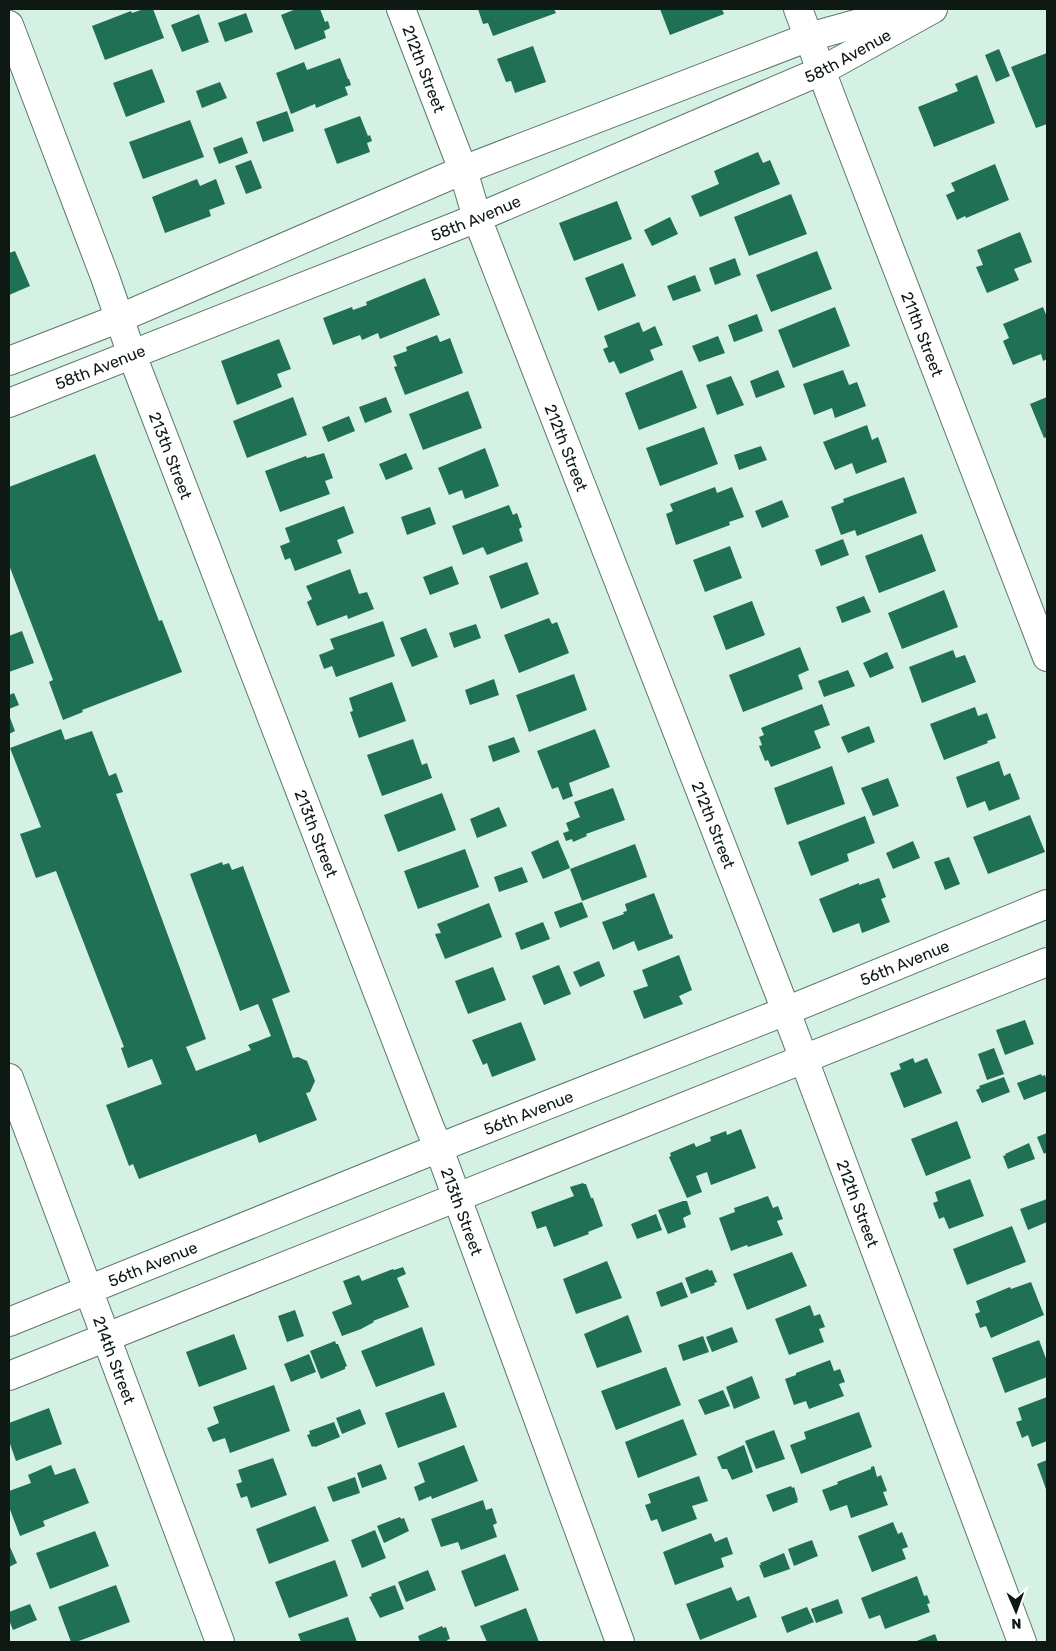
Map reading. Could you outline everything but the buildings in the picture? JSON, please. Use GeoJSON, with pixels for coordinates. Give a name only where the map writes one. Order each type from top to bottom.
{"type":"FeatureCollection","features":[{"type":"Feature","properties":{"kind":"street","name":"212th Street"},"geometry":{"type":"LineString","coordinates":[[401,9],[463,170],[477,218],[804,1058],[1022,1642]]}},
{"type":"Feature","properties":{"kind":"street","name":"211th Street"},"geometry":{"type":"LineString","coordinates":[[798,9],[1047,657]]}},
{"type":"Feature","properties":{"kind":"street","name":"58th Avenue"},"geometry":{"type":"LineString","coordinates":[[9,360],[120,318],[463,170],[809,37],[910,9]]}},
{"type":"Feature","properties":{"kind":"street","name":"58th Avenue"},"geometry":{"type":"LineString","coordinates":[[9,403],[477,218],[821,71],[933,9]]}},
{"type":"Feature","properties":{"kind":"street","name":"213th Street"},"geometry":{"type":"LineString","coordinates":[[9,25],[120,318],[132,355],[439,1148],[620,1642]]}},
{"type":"Feature","properties":{"kind":"street","name":"56th Avenue"},"geometry":{"type":"LineString","coordinates":[[9,1322],[439,1148],[786,1011],[1047,904]]}},
{"type":"Feature","properties":{"kind":"street"},"geometry":{"type":"LineString","coordinates":[[9,1376],[1047,962]]}},
{"type":"Feature","properties":{"kind":"street","name":"214th Street"},"geometry":{"type":"LineString","coordinates":[[9,1078],[90,1290],[220,1642]]}}]}
